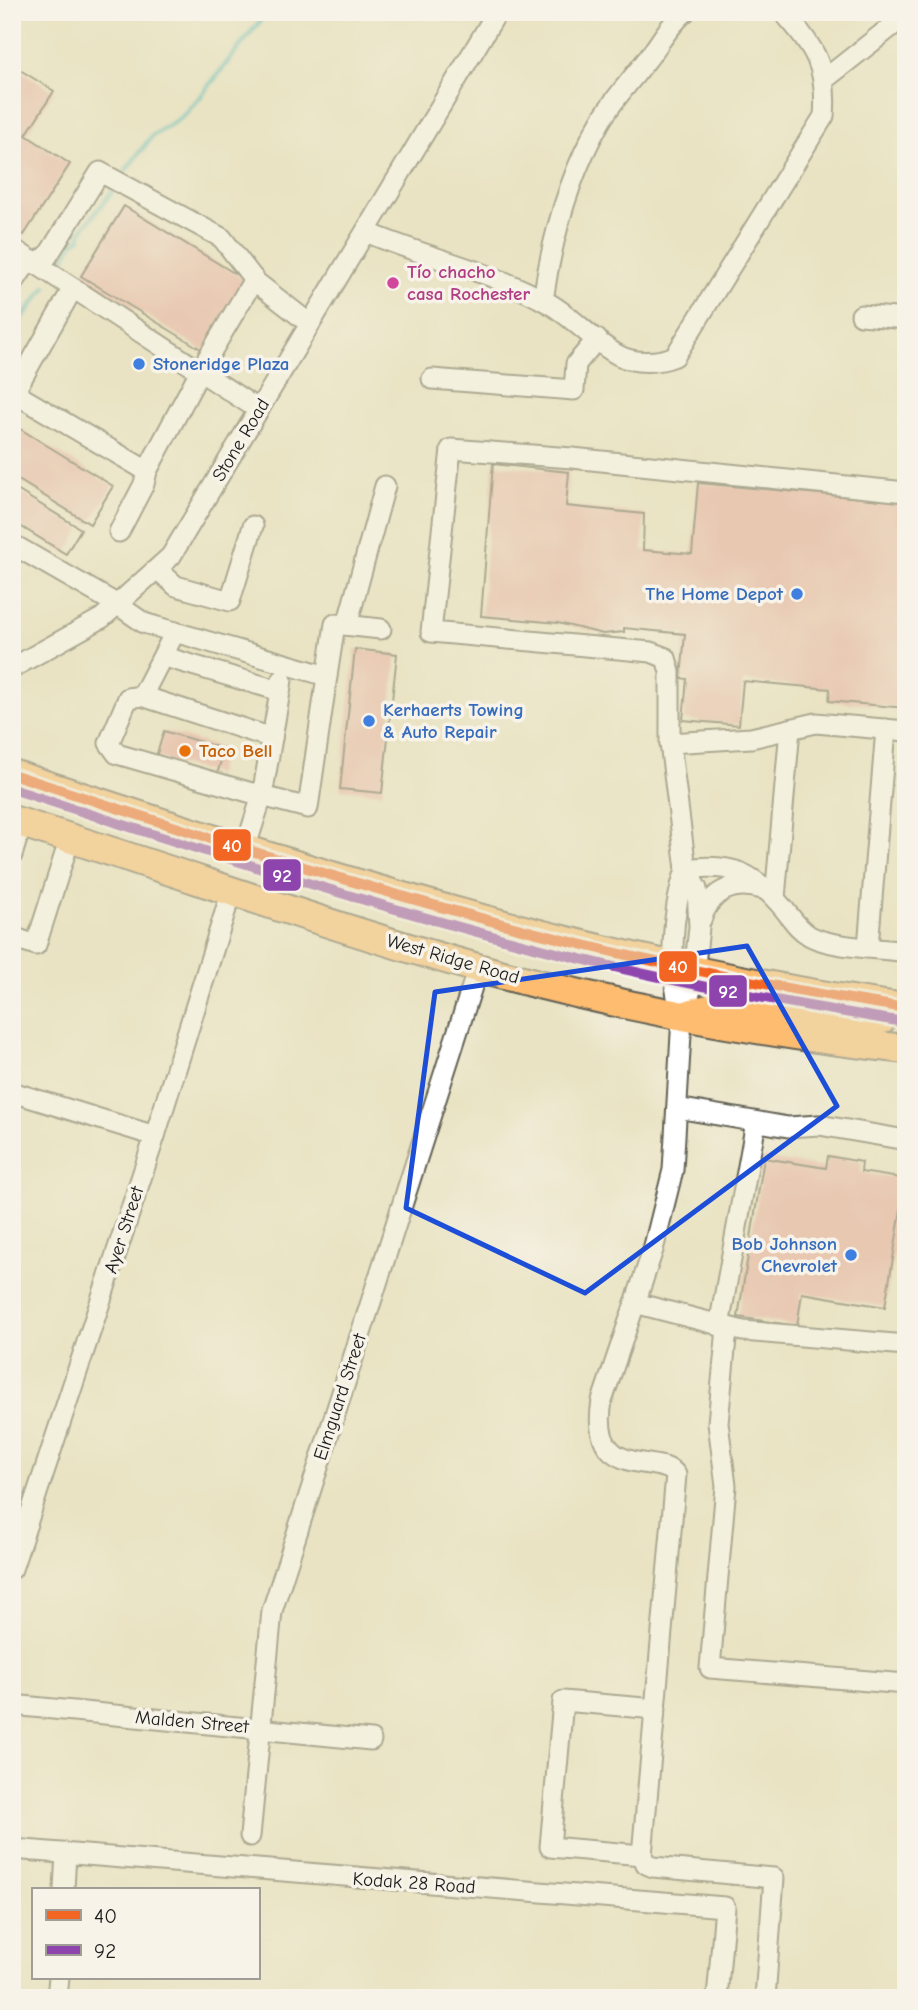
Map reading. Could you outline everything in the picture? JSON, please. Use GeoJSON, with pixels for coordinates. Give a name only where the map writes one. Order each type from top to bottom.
{"type":"FeatureCollection","features":[{"type":"Feature","properties":{"kind":"highway"},"geometry":{"type":"LineString","coordinates":[[12,774],[245,849],[500,924],[685,967],[906,1007]]}},
{"type":"Feature","properties":{"kind":"highway","name":"West Ridge Road"},"geometry":{"type":"LineString","coordinates":[[17,822],[478,968],[682,1017],[825,1040],[906,1049]]}},
{"type":"Feature","properties":{"kind":"highway"},"geometry":{"type":"LineString","coordinates":[[682,1017],[708,1006],[734,1004],[804,1016],[877,1020],[906,1017]]}},
{"type":"Feature","properties":{"kind":"street","name":"Stone Road"},"geometry":{"type":"LineString","coordinates":[[12,668],[83,631],[118,605],[171,556],[498,12]]}},
{"type":"Feature","properties":{"kind":"street"},"geometry":{"type":"LineString","coordinates":[[543,300],[554,239],[572,176],[600,120],[658,45],[670,24],[685,12]]}},
{"type":"Feature","properties":{"kind":"street"},"geometry":{"type":"LineString","coordinates":[[366,232],[409,251],[496,278],[543,300],[620,356],[662,362],[675,356],[824,116],[825,79],[808,39],[783,12]]}},
{"type":"Feature","properties":{"kind":"street"},"geometry":{"type":"LineString","coordinates":[[825,79],[906,15]]}},
{"type":"Feature","properties":{"kind":"street"},"geometry":{"type":"LineString","coordinates":[[12,285],[24,267],[47,257],[100,172],[222,238],[254,279],[310,324]]}},
{"type":"Feature","properties":{"kind":"street"},"geometry":{"type":"LineString","coordinates":[[12,248],[258,410]]}},
{"type":"Feature","properties":{"kind":"street"},"geometry":{"type":"LineString","coordinates":[[119,532],[144,484],[147,471],[200,371],[254,279]]}},
{"type":"Feature","properties":{"kind":"street"},"geometry":{"type":"LineString","coordinates":[[73,288],[16,389],[21,397],[147,471]]}},
{"type":"Feature","properties":{"kind":"street"},"geometry":{"type":"LineString","coordinates":[[861,315],[906,319]]}},
{"type":"Feature","properties":{"kind":"street"},"geometry":{"type":"LineString","coordinates":[[432,379],[574,390],[576,364],[597,339]]}},
{"type":"Feature","properties":{"kind":"street"},"geometry":{"type":"LineString","coordinates":[[765,1998],[774,1878],[653,1867],[646,1864],[642,1855],[676,1475],[670,1469],[627,1461],[617,1454],[602,1436],[599,1424],[602,1401],[669,1190],[677,1108],[685,967],[678,901],[686,869],[670,743],[670,664],[660,654],[431,632],[451,449],[906,492]]}},
{"type":"Feature","properties":{"kind":"street"},"geometry":{"type":"LineString","coordinates":[[347,625],[385,486]]}},
{"type":"Feature","properties":{"kind":"street"},"geometry":{"type":"LineString","coordinates":[[157,569],[176,586],[230,601],[253,526]]}},
{"type":"Feature","properties":{"kind":"street"},"geometry":{"type":"LineString","coordinates":[[12,544],[144,623],[327,676]]}},
{"type":"Feature","properties":{"kind":"street"},"geometry":{"type":"LineString","coordinates":[[272,738],[142,696],[128,698],[121,709],[109,743],[117,754],[308,808],[335,624],[381,629]]}},
{"type":"Feature","properties":{"kind":"street"},"geometry":{"type":"LineString","coordinates":[[142,696],[176,632]]}},
{"type":"Feature","properties":{"kind":"street"},"geometry":{"type":"LineString","coordinates":[[165,657],[280,691]]}},
{"type":"Feature","properties":{"kind":"street"},"geometry":{"type":"LineString","coordinates":[[245,849],[262,796],[285,666]]}},
{"type":"Feature","properties":{"kind":"street"},"geometry":{"type":"LineString","coordinates":[[670,743],[751,738],[817,723],[896,730],[868,947]]}},
{"type":"Feature","properties":{"kind":"street"},"geometry":{"type":"LineString","coordinates":[[773,895],[790,729]]}},
{"type":"Feature","properties":{"kind":"street"},"geometry":{"type":"LineString","coordinates":[[12,855],[17,822]]}},
{"type":"Feature","properties":{"kind":"street"},"geometry":{"type":"LineString","coordinates":[[12,937],[36,945],[70,838]]}},
{"type":"Feature","properties":{"kind":"street"},"geometry":{"type":"LineString","coordinates":[[686,869],[718,868],[746,873],[773,895],[797,925],[811,937],[906,952]]}},
{"type":"Feature","properties":{"kind":"street"},"geometry":{"type":"LineString","coordinates":[[686,869],[697,889],[699,928]]}},
{"type":"Feature","properties":{"kind":"street"},"geometry":{"type":"LineString","coordinates":[[685,967],[709,901],[729,887],[746,885],[773,895]]}},
{"type":"Feature","properties":{"kind":"street","name":"Ayer Street"},"geometry":{"type":"LineString","coordinates":[[12,1569],[155,1136],[232,890]]}},
{"type":"Feature","properties":{"kind":"street","name":"Elmguard Street"},"geometry":{"type":"LineString","coordinates":[[250,1836],[271,1611],[478,968]]}},
{"type":"Feature","properties":{"kind":"street"},"geometry":{"type":"LineString","coordinates":[[12,1091],[155,1136]]}},
{"type":"Feature","properties":{"kind":"street"},"geometry":{"type":"LineString","coordinates":[[677,1108],[788,1127],[819,1125],[906,1140]]}},
{"type":"Feature","properties":{"kind":"street"},"geometry":{"type":"LineString","coordinates":[[756,1122],[723,1327],[718,1423],[726,1486],[710,1668],[906,1684]]}},
{"type":"Feature","properties":{"kind":"street"},"geometry":{"type":"LineString","coordinates":[[635,1303],[723,1327],[906,1345]]}},
{"type":"Feature","properties":{"kind":"street"},"geometry":{"type":"LineString","coordinates":[[642,1855],[550,1847],[564,1701],[656,1709]]}},
{"type":"Feature","properties":{"kind":"street","name":"Malden Street"},"geometry":{"type":"LineString","coordinates":[[12,1705],[371,1740]]}},
{"type":"Feature","properties":{"kind":"street","name":"Kodak 28 Road"},"geometry":{"type":"LineString","coordinates":[[12,1849],[725,1907],[717,1998]]}},
{"type":"Feature","properties":{"kind":"street"},"geometry":{"type":"LineString","coordinates":[[64,1888],[66,1853]]}},
{"type":"Feature","properties":{"kind":"street"},"geometry":{"type":"LineString","coordinates":[[57,1998],[59,1979]]}},
{"type":"Feature","properties":{"kind":"highlighted area"},"geometry":{"type":"Polygon","coordinates":[[[747,946],[837,1106],[585,1293],[406,1208],[435,992],[747,946]]]}},
{"type":"Feature","properties":{"kind":"building"},"geometry":{"type":"Polygon","coordinates":[[[12,65],[54,91],[26,135],[70,164],[24,235],[12,228],[12,65]]]}},
{"type":"Feature","properties":{"kind":"building"},"geometry":{"type":"Polygon","coordinates":[[[124,206],[247,281],[204,351],[81,276],[124,206]]]}},
{"type":"Feature","properties":{"kind":"building"},"geometry":{"type":"Polygon","coordinates":[[[12,424],[113,486],[90,524],[12,476],[12,424]]]}},
{"type":"Feature","properties":{"kind":"building","name":"The Home Depot"},"geometry":{"type":"Polygon","coordinates":[[[493,464],[569,472],[566,506],[644,514],[643,550],[692,554],[698,483],[906,502],[906,708],[829,701],[830,689],[743,681],[739,725],[683,720],[687,679],[681,678],[685,634],[624,628],[624,632],[603,634],[558,623],[481,616],[493,464]]]}},
{"type":"Feature","properties":{"kind":"building"},"geometry":{"type":"Polygon","coordinates":[[[12,487],[81,529],[66,554],[12,521],[12,487]]]}},
{"type":"Feature","properties":{"kind":"building","name":"Kerhaerts Towing & Auto Repair"},"geometry":{"type":"Polygon","coordinates":[[[355,649],[397,654],[382,793],[340,789],[355,649]]]}},
{"type":"Feature","properties":{"kind":"building"},"geometry":{"type":"Polygon","coordinates":[[[164,731],[224,749],[217,775],[156,757],[164,731]]]}},
{"type":"Feature","properties":{"kind":"building"},"geometry":{"type":"Polygon","coordinates":[[[828,1156],[862,1162],[861,1172],[906,1179],[885,1307],[802,1293],[797,1326],[738,1317],[764,1158],[826,1168],[828,1156]]]}},
{"type":"Feature","properties":{"kind":"waterway"},"geometry":{"type":"LineString","coordinates":[[126,170],[152,136],[182,117],[201,96],[267,12]]}},
{"type":"Feature","properties":{"kind":"waterway"},"geometry":{"type":"LineString","coordinates":[[61,264],[72,244],[80,238],[81,231],[115,188]]}},
{"type":"Feature","properties":{"kind":"waterway"},"geometry":{"type":"LineString","coordinates":[[12,331],[46,287]]}},
{"type":"Feature","properties":{"kind":"transit line","name":"40"},"geometry":{"type":"LineString","coordinates":[[12,774],[287,862],[494,922],[692,970],[906,1008]]}},
{"type":"Feature","properties":{"kind":"transit line","name":"92"},"geometry":{"type":"LineString","coordinates":[[12,789],[217,855],[491,936],[731,992],[904,1022]]}},
{"type":"Feature","properties":{"kind":"place","name":"Tío chacho casa Rochester"},"geometry":{"type":"Point","coordinates":[393,283]}},
{"type":"Feature","properties":{"kind":"place","name":"Stoneridge Plaza"},"geometry":{"type":"Point","coordinates":[139,364]}},
{"type":"Feature","properties":{"kind":"place","name":"The Home Depot"},"geometry":{"type":"Point","coordinates":[797,594]}},
{"type":"Feature","properties":{"kind":"place","name":"Kerhaerts Towing & Auto Repair"},"geometry":{"type":"Point","coordinates":[369,721]}},
{"type":"Feature","properties":{"kind":"place","name":"Taco Bell"},"geometry":{"type":"Point","coordinates":[185,751]}},
{"type":"Feature","properties":{"kind":"place","name":"Bob Johnson Chevrolet"},"geometry":{"type":"Point","coordinates":[851,1255]}}]}
